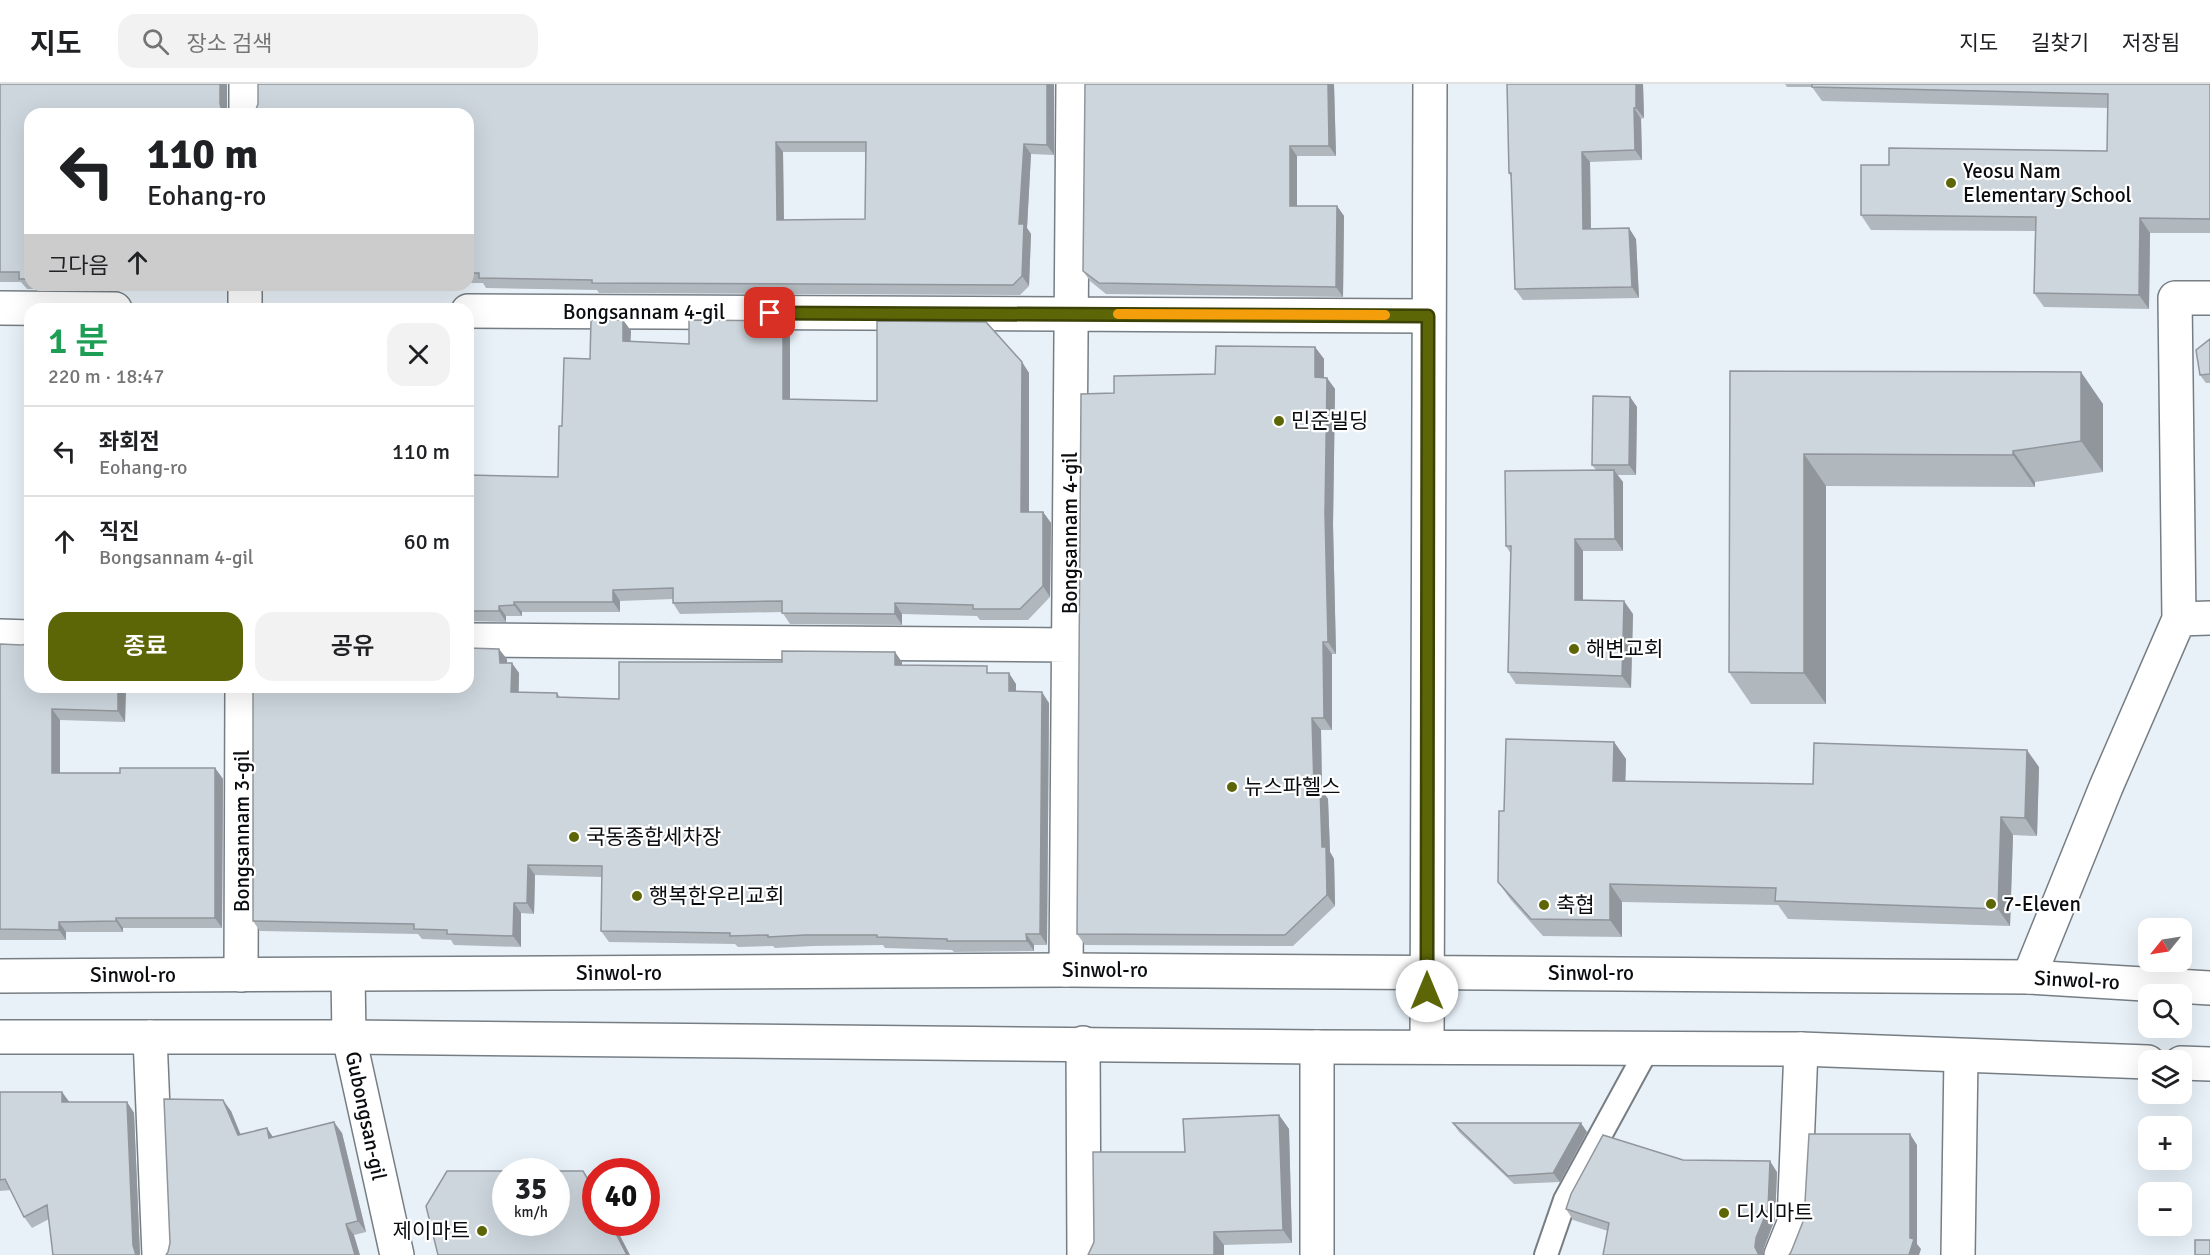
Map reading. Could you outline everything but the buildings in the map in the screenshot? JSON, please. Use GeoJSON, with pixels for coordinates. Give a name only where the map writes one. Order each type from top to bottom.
{"type":"FeatureCollection","features":[{"type":"Feature","properties":{"kind":"street"},"geometry":{"type":"LineString","coordinates":[[246,84],[246,108]]}},
{"type":"Feature","properties":{"kind":"street","name":"Bongsannam 4-gil"},"geometry":{"type":"LineString","coordinates":[[1066,970],[1073,84]]}},
{"type":"Feature","properties":{"kind":"street"},"geometry":{"type":"LineString","coordinates":[[1427,1046],[1430,84]]}},
{"type":"Feature","properties":{"kind":"street"},"geometry":{"type":"LineString","coordinates":[[2029,977],[2106,787],[2194,619],[2175,298],[2210,298]]}},
{"type":"Feature","properties":{"kind":"street"},"geometry":{"type":"LineString","coordinates":[[0,308],[24,308]]}},
{"type":"Feature","properties":{"kind":"street","name":"Bongsannam 4-gil"},"geometry":{"type":"LineString","coordinates":[[474,311],[1071,314]]}},
{"type":"Feature","properties":{"kind":"street"},"geometry":{"type":"LineString","coordinates":[[1071,314],[1428,316]]}},
{"type":"Feature","properties":{"kind":"street"},"geometry":{"type":"LineString","coordinates":[[0,636],[24,636]]}},
{"type":"Feature","properties":{"kind":"street","name":"Bongsannam 4-gil"},"geometry":{"type":"LineString","coordinates":[[474,640],[1069,645]]}},
{"type":"Feature","properties":{"kind":"street","name":"Bongsannam 3-gil"},"geometry":{"type":"LineString","coordinates":[[241,975],[242,693]]}},
{"type":"Feature","properties":{"kind":"street","name":"Sinwol-ro"},"geometry":{"type":"LineString","coordinates":[[0,976],[1066,970],[2029,977],[2210,988]]}},
{"type":"Feature","properties":{"kind":"street","name":"Gubongsan-gil"},"geometry":{"type":"LineString","coordinates":[[348,975],[349,1037],[397,1255]]}},
{"type":"Feature","properties":{"kind":"street"},"geometry":{"type":"LineString","coordinates":[[0,1037],[349,1037],[1317,1047],[1801,1049],[2138,1062]]}},
{"type":"Feature","properties":{"kind":"street"},"geometry":{"type":"LineString","coordinates":[[150,1037],[159,1255]]}},
{"type":"Feature","properties":{"kind":"street"},"geometry":{"type":"LineString","coordinates":[[1083,1043],[1084,1255]]}},
{"type":"Feature","properties":{"kind":"street"},"geometry":{"type":"LineString","coordinates":[[1317,1047],[1317,1255]]}},
{"type":"Feature","properties":{"kind":"street"},"geometry":{"type":"LineString","coordinates":[[1781,1255],[1794,1223],[1801,1049]]}},
{"type":"Feature","properties":{"kind":"street"},"geometry":{"type":"LineString","coordinates":[[1958,1255],[1961,1056]]}},
{"type":"Feature","properties":{"kind":"street"},"geometry":{"type":"LineString","coordinates":[[2192,1063],[2210,1064]]}},
{"type":"Feature","properties":{"kind":"lane"},"geometry":{"type":"LineString","coordinates":[[1546,1255],[1565,1200],[1648,1048]]}},
{"type":"Feature","properties":{"kind":"slow traffic"},"geometry":{"type":"LineString","coordinates":[[1118,314],[1385,315]]}},
{"type":"Feature","properties":{"kind":"place","name":"Yeosu Nam Elementary School"},"geometry":{"type":"Point","coordinates":[1951,183]}},
{"type":"Feature","properties":{"kind":"place","name":"민준빌딩"},"geometry":{"type":"Point","coordinates":[1279,421]}},
{"type":"Feature","properties":{"kind":"place","name":"해변교회"},"geometry":{"type":"Point","coordinates":[1574,649]}},
{"type":"Feature","properties":{"kind":"place","name":"뉴스파헬스"},"geometry":{"type":"Point","coordinates":[1232,787]}},
{"type":"Feature","properties":{"kind":"place","name":"국동종합세차장"},"geometry":{"type":"Point","coordinates":[574,837]}},
{"type":"Feature","properties":{"kind":"place","name":"행복한우리교회"},"geometry":{"type":"Point","coordinates":[637,896]}},
{"type":"Feature","properties":{"kind":"place","name":"7-Eleven"},"geometry":{"type":"Point","coordinates":[1991,904]}},
{"type":"Feature","properties":{"kind":"place","name":"축협"},"geometry":{"type":"Point","coordinates":[1544,905]}},
{"type":"Feature","properties":{"kind":"place","name":"디시마트"},"geometry":{"type":"Point","coordinates":[1724,1213]}},
{"type":"Feature","properties":{"kind":"place","name":"제이마트"},"geometry":{"type":"Point","coordinates":[482,1231]}},
{"type":"Feature","properties":{"kind":"route"},"geometry":{"type":"LineString","coordinates":[[770,313],[1428,316],[1427,991]]}}]}
